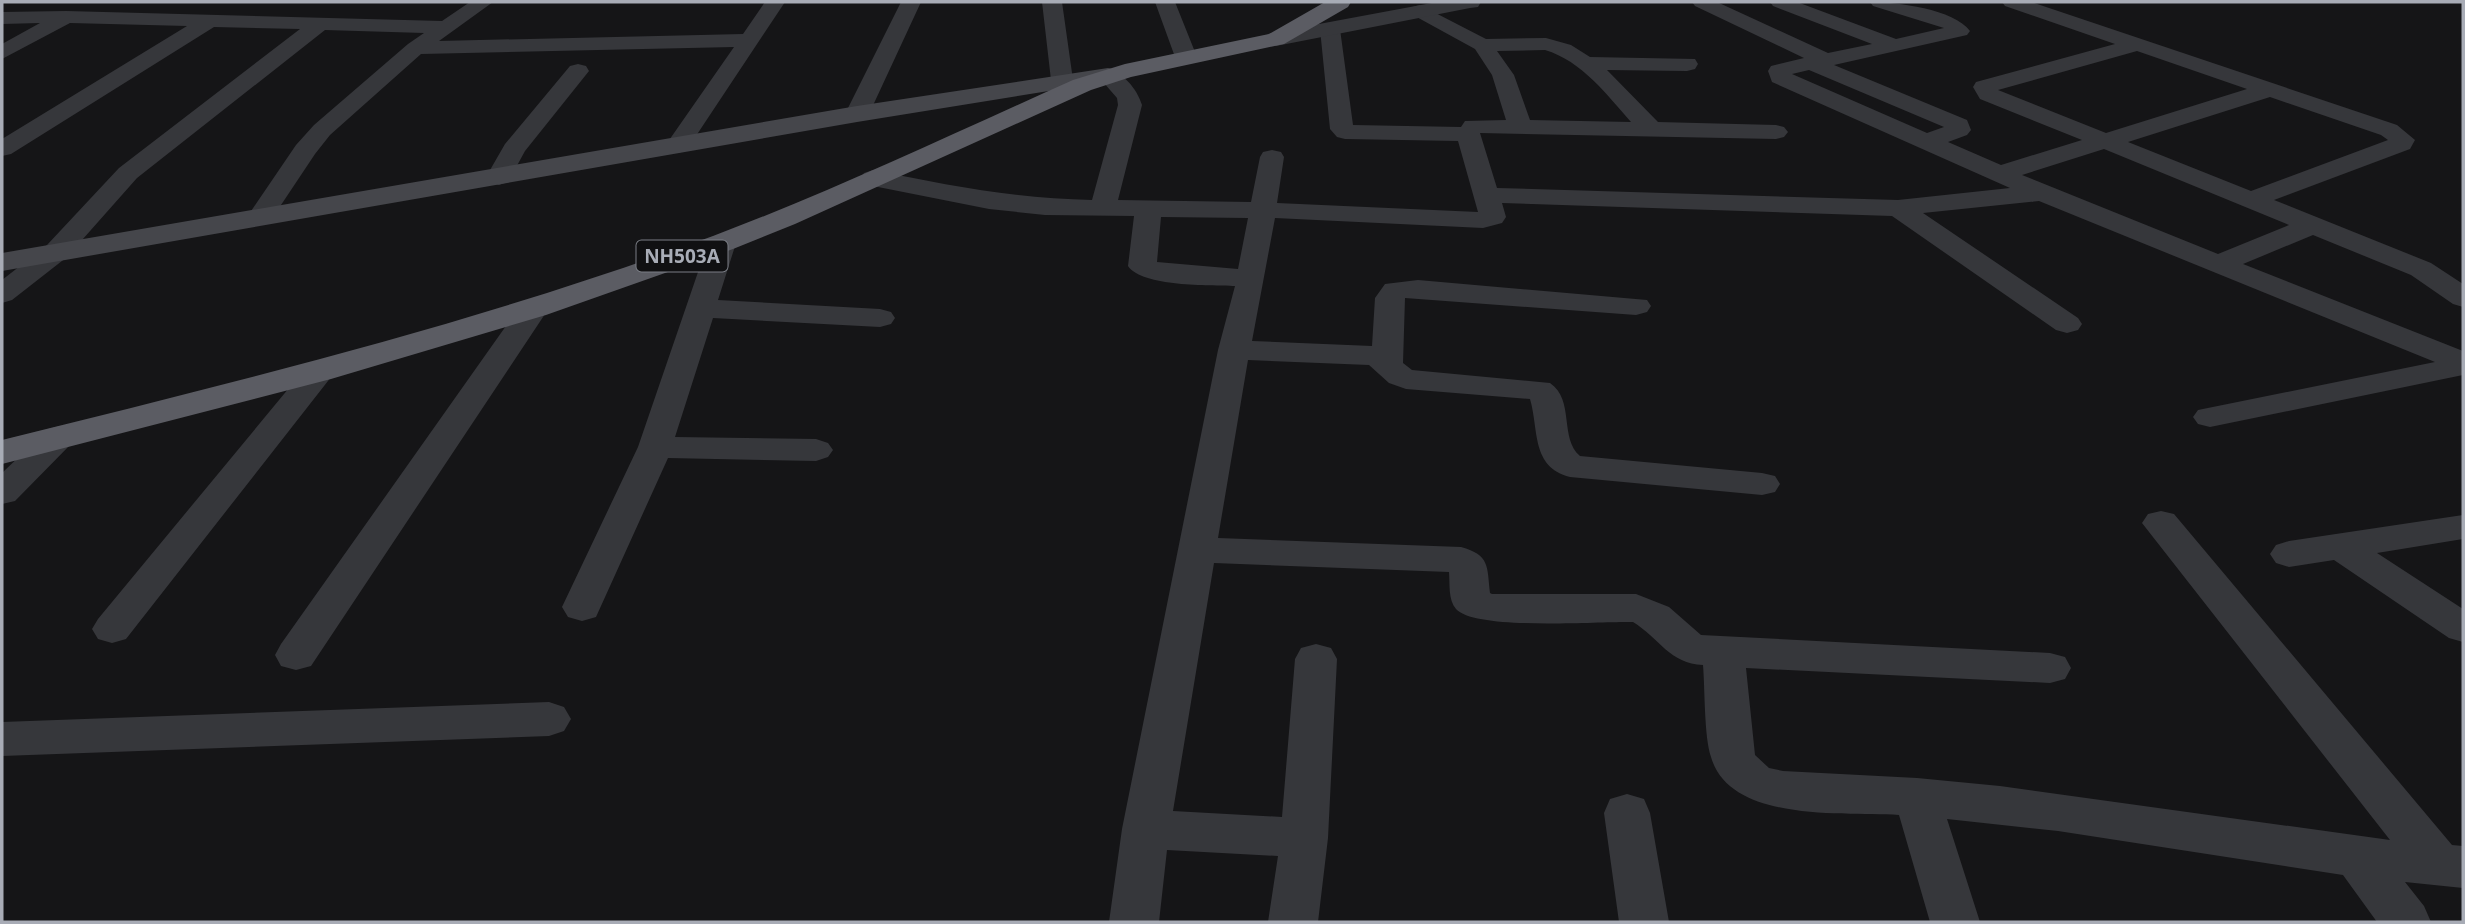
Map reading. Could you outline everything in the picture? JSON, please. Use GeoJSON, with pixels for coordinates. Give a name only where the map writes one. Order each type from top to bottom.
{"type":"FeatureCollection","features":[{"type":"Feature","properties":{"kind":"highway","name":"NH503A"},"geometry":{"type":"LineString","coordinates":[[2,452],[319,372],[534,308],[722,243],[1108,75],[1276,39],[1335,15]]}},
{"type":"Feature","properties":{"kind":"main road"},"geometry":{"type":"LineString","coordinates":[[2,262],[857,114],[1062,80],[1108,75]]}},
{"type":"Feature","properties":{"kind":"street"},"geometry":{"type":"LineString","coordinates":[[4,18],[40,2]]}},
{"type":"Feature","properties":{"kind":"street"},"geometry":{"type":"LineString","coordinates":[[260,218],[305,149],[322,130],[415,48],[483,2]]}},
{"type":"Feature","properties":{"kind":"street"},"geometry":{"type":"LineString","coordinates":[[677,146],[775,2]]}},
{"type":"Feature","properties":{"kind":"street"},"geometry":{"type":"LineString","coordinates":[[857,114],[911,2]]}},
{"type":"Feature","properties":{"kind":"street"},"geometry":{"type":"LineString","coordinates":[[1052,2],[1062,80]]}},
{"type":"Feature","properties":{"kind":"street"},"geometry":{"type":"LineString","coordinates":[[1165,2],[1186,57]]}},
{"type":"Feature","properties":{"kind":"street"},"geometry":{"type":"LineString","coordinates":[[1468,134],[1345,132],[1342,129],[1335,15],[1420,11],[1470,2]]}},
{"type":"Feature","properties":{"kind":"street"},"geometry":{"type":"LineString","coordinates":[[1702,2],[1817,61],[1959,125],[1959,130],[1955,133],[1925,142]]}},
{"type":"Feature","properties":{"kind":"street"},"geometry":{"type":"LineString","coordinates":[[1780,2],[1896,46]]}},
{"type":"Feature","properties":{"kind":"street"},"geometry":{"type":"LineString","coordinates":[[1880,2],[1954,25],[1960,31],[1817,61],[1779,71],[1780,76],[2042,193],[2463,364]]}},
{"type":"Feature","properties":{"kind":"street"},"geometry":{"type":"LineString","coordinates":[[2012,2],[2389,130],[2403,140],[2401,144],[2251,200]]}},
{"type":"Feature","properties":{"kind":"street"},"geometry":{"type":"LineString","coordinates":[[1420,11],[1482,45],[1506,82],[1520,126]]}},
{"type":"Feature","properties":{"kind":"street"},"geometry":{"type":"LineString","coordinates":[[4,18],[66,17],[443,27]]}},
{"type":"Feature","properties":{"kind":"street"},"geometry":{"type":"LineString","coordinates":[[2,53],[66,17]]}},
{"type":"Feature","properties":{"kind":"street"},"geometry":{"type":"LineString","coordinates":[[2,149],[208,22]]}},
{"type":"Feature","properties":{"kind":"street"},"geometry":{"type":"LineString","coordinates":[[2,294],[57,251],[128,173],[319,25]]}},
{"type":"Feature","properties":{"kind":"street"},"geometry":{"type":"LineString","coordinates":[[415,48],[748,40]]}},
{"type":"Feature","properties":{"kind":"street"},"geometry":{"type":"LineString","coordinates":[[2136,44],[1984,87],[1988,94],[2421,269],[2463,298]]}},
{"type":"Feature","properties":{"kind":"street"},"geometry":{"type":"LineString","coordinates":[[1482,45],[1553,45],[1587,62],[1651,129]]}},
{"type":"Feature","properties":{"kind":"street"},"geometry":{"type":"LineString","coordinates":[[1587,62],[1686,64]]}},
{"type":"Feature","properties":{"kind":"street"},"geometry":{"type":"LineString","coordinates":[[499,177],[514,149],[578,71]]}},
{"type":"Feature","properties":{"kind":"street"},"geometry":{"type":"LineString","coordinates":[[1103,208],[1130,105],[1128,96],[1108,75]]}},
{"type":"Feature","properties":{"kind":"street"},"geometry":{"type":"LineString","coordinates":[[1998,174],[2269,90]]}},
{"type":"Feature","properties":{"kind":"street"},"geometry":{"type":"LineString","coordinates":[[873,178],[1020,205],[1264,210],[1483,220],[1493,217],[1494,213],[1468,134],[1473,126],[1776,132]]}},
{"type":"Feature","properties":{"kind":"street"},"geometry":{"type":"LineString","coordinates":[[1135,922],[1146,829],[1272,157]]}},
{"type":"Feature","properties":{"kind":"street"},"geometry":{"type":"LineString","coordinates":[[1486,195],[1898,208],[2042,193]]}},
{"type":"Feature","properties":{"kind":"street"},"geometry":{"type":"LineString","coordinates":[[1898,208],[2067,324]]}},
{"type":"Feature","properties":{"kind":"street"},"geometry":{"type":"LineString","coordinates":[[1148,209],[1142,266],[1159,272],[1251,279]]}},
{"type":"Feature","properties":{"kind":"street"},"geometry":{"type":"LineString","coordinates":[[2218,264],[2312,225]]}},
{"type":"Feature","properties":{"kind":"street"},"geometry":{"type":"LineString","coordinates":[[582,607],[655,447],[722,243]]}},
{"type":"Feature","properties":{"kind":"street"},"geometry":{"type":"LineString","coordinates":[[1636,306],[1418,289],[1395,290],[1390,298],[1387,363],[1390,371],[1406,379],[1538,390],[1547,400],[1556,453],[1570,466],[1762,484]]}},
{"type":"Feature","properties":{"kind":"street"},"geometry":{"type":"LineString","coordinates":[[296,655],[534,308]]}},
{"type":"Feature","properties":{"kind":"street"},"geometry":{"type":"LineString","coordinates":[[699,309],[880,318]]}},
{"type":"Feature","properties":{"kind":"street"},"geometry":{"type":"LineString","coordinates":[[1234,350],[1365,355],[1376,356],[1387,363]]}},
{"type":"Feature","properties":{"kind":"street"},"geometry":{"type":"LineString","coordinates":[[2210,417],[2463,364]]}},
{"type":"Feature","properties":{"kind":"street"},"geometry":{"type":"LineString","coordinates":[[111,629],[319,372]]}},
{"type":"Feature","properties":{"kind":"street"},"geometry":{"type":"LineString","coordinates":[[2,493],[60,436]]}},
{"type":"Feature","properties":{"kind":"street"},"geometry":{"type":"LineString","coordinates":[[655,447],[816,450]]}},
{"type":"Feature","properties":{"kind":"street"},"geometry":{"type":"LineString","coordinates":[[2161,523],[2451,866]]}},
{"type":"Feature","properties":{"kind":"street"},"geometry":{"type":"LineString","coordinates":[[2289,554],[2463,527]]}},
{"type":"Feature","properties":{"kind":"street"},"geometry":{"type":"LineString","coordinates":[[2340,546],[2463,628]]}},
{"type":"Feature","properties":{"kind":"street"},"geometry":{"type":"LineString","coordinates":[[1199,550],[1461,560],[1468,564],[1469,594],[1471,601],[1478,606],[1636,608],[1653,613],[1680,644],[1695,650],[2050,668]]}},
{"type":"Feature","properties":{"kind":"street"},"geometry":{"type":"LineString","coordinates":[[1723,651],[1733,757],[1741,772],[1760,785],[2042,810],[2358,858],[2451,866]]}},
{"type":"Feature","properties":{"kind":"street"},"geometry":{"type":"LineString","coordinates":[[1293,922],[1304,838],[1316,659]]}},
{"type":"Feature","properties":{"kind":"street"},"geometry":{"type":"LineString","coordinates":[[2,739],[549,719]]}},
{"type":"Feature","properties":{"kind":"street"},"geometry":{"type":"LineString","coordinates":[[1917,797],[1955,922]]}},
{"type":"Feature","properties":{"kind":"street"},"geometry":{"type":"LineString","coordinates":[[1627,813],[1644,922]]}},
{"type":"Feature","properties":{"kind":"street"},"geometry":{"type":"LineString","coordinates":[[1146,829],[1304,838]]}},
{"type":"Feature","properties":{"kind":"street"},"geometry":{"type":"LineString","coordinates":[[2358,858],[2406,922]]}}]}
